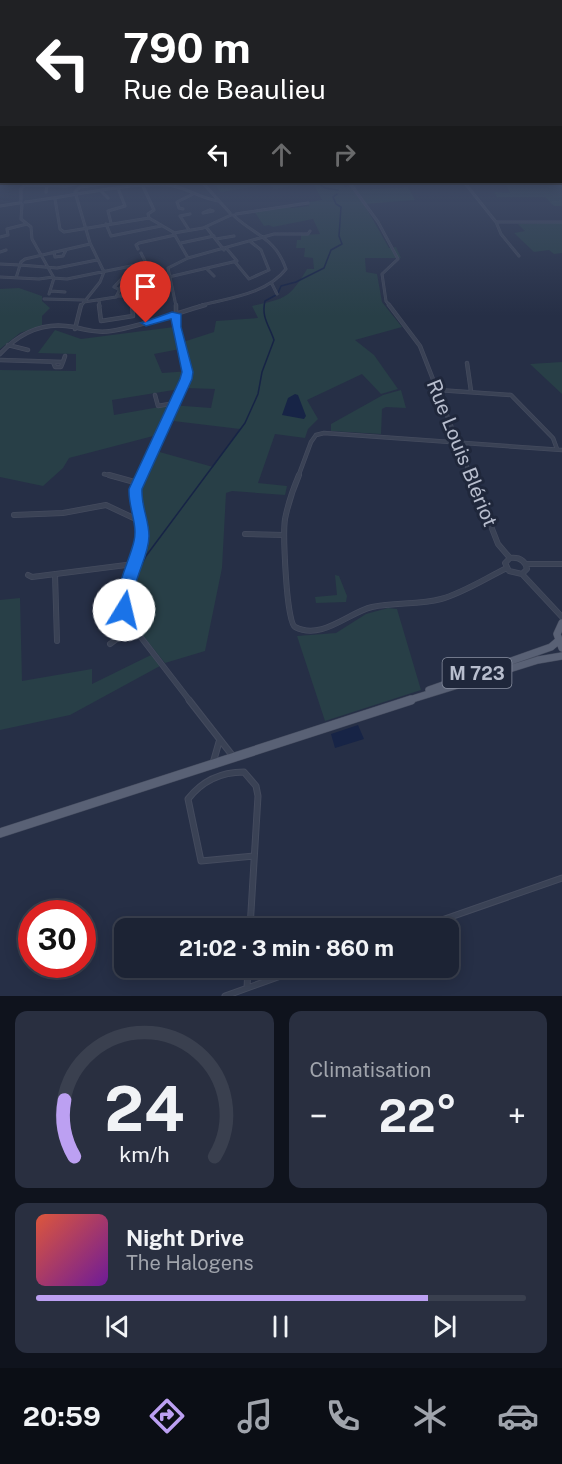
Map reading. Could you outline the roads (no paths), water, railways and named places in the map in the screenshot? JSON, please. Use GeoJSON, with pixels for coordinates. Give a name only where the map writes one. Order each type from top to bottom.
{"type":"FeatureCollection","features":[{"type":"Feature","properties":{"kind":"main road"},"geometry":{"type":"LineString","coordinates":[[560,645],[557,634],[562,623]]}},
{"type":"Feature","properties":{"kind":"main road","name":"M 723"},"geometry":{"type":"LineString","coordinates":[[395,705],[434,688],[560,645]]}},
{"type":"Feature","properties":{"kind":"main road","name":"M 723"},"geometry":{"type":"LineString","coordinates":[[0,833],[233,756],[538,660],[562,656]]}},
{"type":"Feature","properties":{"kind":"street"},"geometry":{"type":"LineString","coordinates":[[59,222],[61,231],[86,230],[115,222]]}},
{"type":"Feature","properties":{"kind":"street"},"geometry":{"type":"LineString","coordinates":[[84,222],[90,244],[104,272]]}},
{"type":"Feature","properties":{"kind":"street"},"geometry":{"type":"LineString","coordinates":[[156,222],[175,234],[188,258]]}},
{"type":"Feature","properties":{"kind":"street"},"geometry":{"type":"LineString","coordinates":[[184,222],[189,230]]}},
{"type":"Feature","properties":{"kind":"street"},"geometry":{"type":"LineString","coordinates":[[138,249],[136,245],[139,243],[212,222]]}},
{"type":"Feature","properties":{"kind":"street"},"geometry":{"type":"LineString","coordinates":[[0,354],[7,345],[22,335],[47,326],[59,325],[91,332],[112,331],[272,284],[284,275],[286,269],[278,249],[266,237],[245,222]]}},
{"type":"Feature","properties":{"kind":"street","name":"Rue Louis Blériot"},"geometry":{"type":"LineString","coordinates":[[378,222],[398,260],[382,274],[385,296],[420,346],[490,525],[498,543],[510,558]]}},
{"type":"Feature","properties":{"kind":"street"},"geometry":{"type":"LineString","coordinates":[[496,222],[501,234],[519,256]]}},
{"type":"Feature","properties":{"kind":"street"},"geometry":{"type":"LineString","coordinates":[[0,237],[8,235],[7,229],[28,224],[33,230],[32,239],[53,277],[50,292],[65,292]]}},
{"type":"Feature","properties":{"kind":"street"},"geometry":{"type":"LineString","coordinates":[[105,224],[111,236],[161,226]]}},
{"type":"Feature","properties":{"kind":"street"},"geometry":{"type":"LineString","coordinates":[[206,226],[237,260],[235,262],[249,279],[270,270],[261,250],[251,242]]}},
{"type":"Feature","properties":{"kind":"street"},"geometry":{"type":"LineString","coordinates":[[233,756],[219,741],[133,627],[123,605],[142,538],[141,521],[134,495],[187,372],[176,327],[168,268],[188,258],[280,233],[308,234],[310,231]]}},
{"type":"Feature","properties":{"kind":"street"},"geometry":{"type":"LineString","coordinates":[[181,243],[234,236]]}},
{"type":"Feature","properties":{"kind":"street"},"geometry":{"type":"LineString","coordinates":[[16,278],[20,265],[25,259],[90,244]]}},
{"type":"Feature","properties":{"kind":"street"},"geometry":{"type":"LineString","coordinates":[[0,252],[6,250]]}},
{"type":"Feature","properties":{"kind":"street"},"geometry":{"type":"LineString","coordinates":[[0,277],[67,279],[146,263],[141,253]]}},
{"type":"Feature","properties":{"kind":"street"},"geometry":{"type":"LineString","coordinates":[[0,264],[57,268],[97,260]]}},
{"type":"Feature","properties":{"kind":"street"},"geometry":{"type":"LineString","coordinates":[[118,296],[118,289],[123,283],[235,262]]}},
{"type":"Feature","properties":{"kind":"street"},"geometry":{"type":"LineString","coordinates":[[207,268],[214,276]]}},
{"type":"Feature","properties":{"kind":"street"},"geometry":{"type":"LineString","coordinates":[[75,329],[84,301],[100,282],[104,272]]}},
{"type":"Feature","properties":{"kind":"street"},"geometry":{"type":"LineString","coordinates":[[118,289],[114,287],[126,274]]}},
{"type":"Feature","properties":{"kind":"street"},"geometry":{"type":"LineString","coordinates":[[272,284],[277,294]]}},
{"type":"Feature","properties":{"kind":"street"},"geometry":{"type":"LineString","coordinates":[[44,299],[99,301],[118,296],[131,296],[133,316],[100,321],[99,301]]}},
{"type":"Feature","properties":{"kind":"street"},"geometry":{"type":"LineString","coordinates":[[7,345],[28,350]]}},
{"type":"Feature","properties":{"kind":"street"},"geometry":{"type":"LineString","coordinates":[[0,360],[53,362],[55,367],[61,367],[65,357]]}},
{"type":"Feature","properties":{"kind":"street"},"geometry":{"type":"LineString","coordinates":[[467,363],[471,391]]}},
{"type":"Feature","properties":{"kind":"street"},"geometry":{"type":"LineString","coordinates":[[437,390],[513,396],[553,438],[560,450]]}},
{"type":"Feature","properties":{"kind":"street"},"geometry":{"type":"LineString","coordinates":[[155,395],[158,406],[175,403]]}},
{"type":"Feature","properties":{"kind":"street"},"geometry":{"type":"LineString","coordinates":[[507,568],[441,599],[370,607],[330,627],[300,630],[292,624],[289,608],[284,535],[292,493],[310,442],[319,434],[560,450]]}},
{"type":"Feature","properties":{"kind":"street"},"geometry":{"type":"LineString","coordinates":[[104,474],[138,483]]}},
{"type":"Feature","properties":{"kind":"street"},"geometry":{"type":"LineString","coordinates":[[14,515],[69,513],[106,506],[141,521]]}},
{"type":"Feature","properties":{"kind":"street"},"geometry":{"type":"LineString","coordinates":[[245,534],[284,535]]}},
{"type":"Feature","properties":{"kind":"street"},"geometry":{"type":"LineString","coordinates":[[562,564],[526,564],[519,558],[510,558],[506,561],[507,568],[513,573],[522,574],[562,611]]}},
{"type":"Feature","properties":{"kind":"street"},"geometry":{"type":"LineString","coordinates":[[28,575],[32,577],[134,564]]}},
{"type":"Feature","properties":{"kind":"street"},"geometry":{"type":"LineString","coordinates":[[522,574],[527,569],[526,564]]}},
{"type":"Feature","properties":{"kind":"street"},"geometry":{"type":"LineString","coordinates":[[55,574],[57,641]]}},
{"type":"Feature","properties":{"kind":"street"},"geometry":{"type":"LineString","coordinates":[[550,602],[562,618]]}},
{"type":"Feature","properties":{"kind":"street"},"geometry":{"type":"LineString","coordinates":[[110,644],[133,627]]}},
{"type":"Feature","properties":{"kind":"street"},"geometry":{"type":"LineString","coordinates":[[212,763],[219,741]]}},
{"type":"Feature","properties":{"kind":"street"},"geometry":{"type":"LineString","coordinates":[[251,918],[258,796],[256,786],[250,776],[244,772],[233,771],[195,787],[188,799],[201,861],[254,856]]}},
{"type":"Feature","properties":{"kind":"street"},"geometry":{"type":"LineString","coordinates":[[448,918],[562,878]]}},
{"type":"Feature","properties":{"kind":"street"},"geometry":{"type":"LineString","coordinates":[[247,988],[248,978]]}},
{"type":"Feature","properties":{"kind":"street"},"geometry":{"type":"LineString","coordinates":[[225,996],[275,978]]}},
{"type":"Feature","properties":{"kind":"water"},"geometry":{"type":"Polygon","coordinates":[[[295,394],[298,395],[306,416],[304,419],[282,415],[288,398],[295,394]]]}},
{"type":"Feature","properties":{"kind":"water"},"geometry":{"type":"Polygon","coordinates":[[[358,725],[364,739],[335,748],[331,734],[358,725]]]}},
{"type":"Feature","properties":{"kind":"waterway"},"geometry":{"type":"LineString","coordinates":[[278,293],[281,286],[296,282],[324,268],[331,250],[342,244],[339,236],[340,222]]}},
{"type":"Feature","properties":{"kind":"waterway"},"geometry":{"type":"LineString","coordinates":[[140,568],[146,556],[245,423],[258,394],[262,372],[274,340],[265,316],[265,301],[276,295]]}}]}
